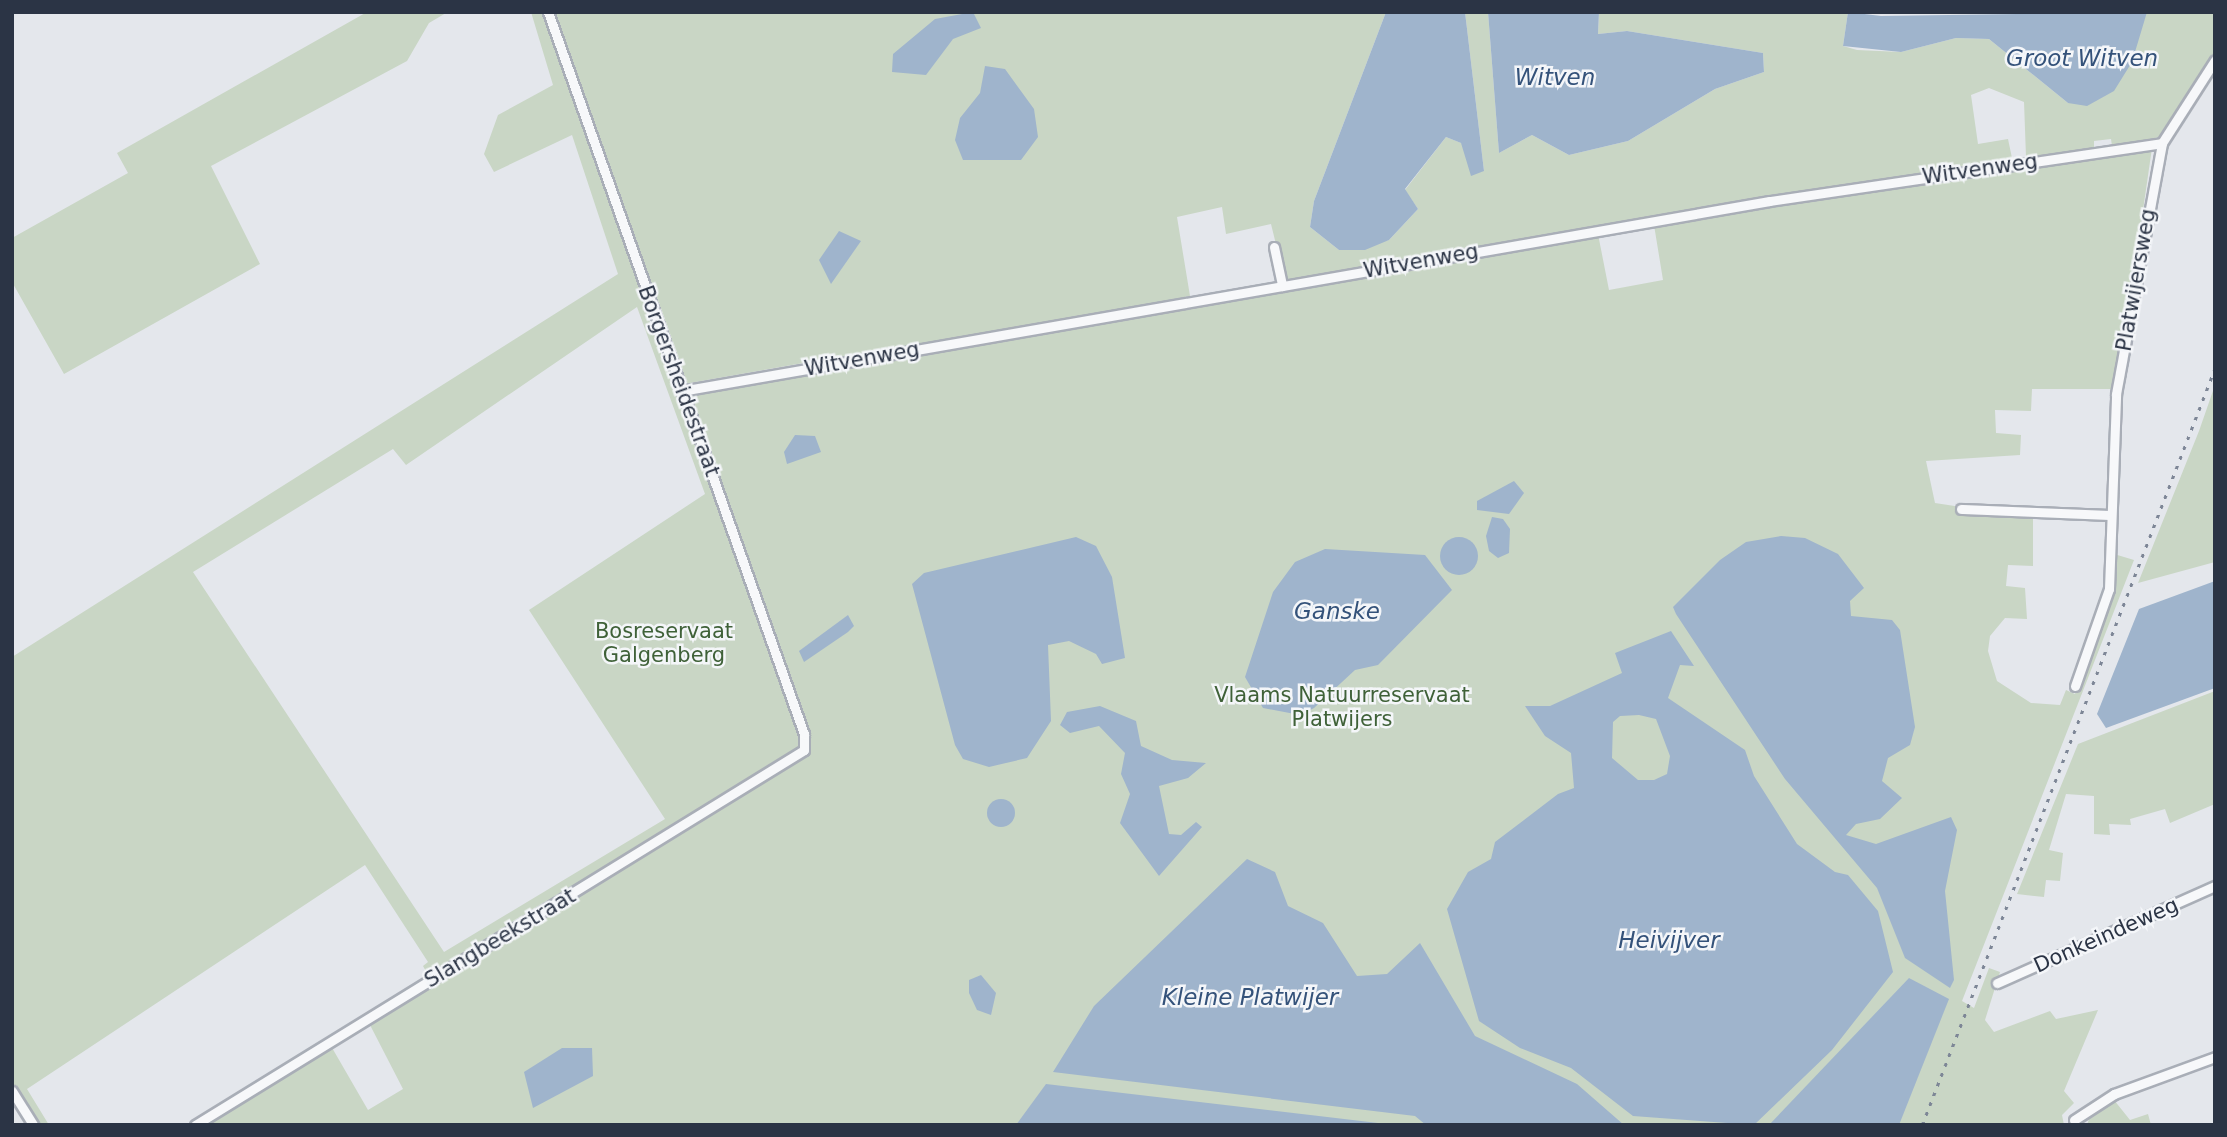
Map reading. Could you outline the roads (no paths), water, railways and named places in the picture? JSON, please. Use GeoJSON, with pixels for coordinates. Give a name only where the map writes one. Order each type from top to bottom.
{"type":"FeatureCollection","features":[{"type":"Feature","properties":{"kind":"street","name":"Borgersheidestraat"},"geometry":{"type":"LineString","coordinates":[[548,12],[804,734],[804,750]]}},
{"type":"Feature","properties":{"kind":"street","name":"Platwijersweg"},"geometry":{"type":"LineString","coordinates":[[2075,685],[2109,589],[2116,394],[2162,143],[2215,60]]}},
{"type":"Feature","properties":{"kind":"street","name":"Witvenweg"},"geometry":{"type":"LineString","coordinates":[[681,391],[1770,201],[2162,143]]}},
{"type":"Feature","properties":{"kind":"street"},"geometry":{"type":"LineString","coordinates":[[1274,247],[1282,286]]}},
{"type":"Feature","properties":{"kind":"street"},"geometry":{"type":"LineString","coordinates":[[1961,509],[2112,515]]}},
{"type":"Feature","properties":{"kind":"street","name":"Slangbeekstraat"},"geometry":{"type":"LineString","coordinates":[[195,1125],[804,750]]}},
{"type":"Feature","properties":{"kind":"street","name":"Donkeindeweg"},"geometry":{"type":"LineString","coordinates":[[1997,983],[2215,887]]}},
{"type":"Feature","properties":{"kind":"street"},"geometry":{"type":"LineString","coordinates":[[2074,1120],[2114,1094],[2215,1057]]}},
{"type":"Feature","properties":{"kind":"street"},"geometry":{"type":"LineString","coordinates":[[12,1091],[33,1125]]}},
{"type":"Feature","properties":{"kind":"water"},"geometry":{"type":"Polygon","coordinates":[[[973,12],[981,28],[953,39],[926,75],[892,72],[893,54],[935,19],[973,12]]]}},
{"type":"Feature","properties":{"kind":"water","name":"Witven"},"geometry":{"type":"Polygon","coordinates":[[[1386,12],[1465,12],[1484,171],[1471,176],[1461,143],[1446,137],[1405,189],[1418,209],[1389,240],[1365,250],[1339,250],[1310,227],[1314,201],[1386,12]]]}},
{"type":"Feature","properties":{"kind":"water","name":"Witven"},"geometry":{"type":"Polygon","coordinates":[[[1488,12],[1599,12],[1598,34],[1627,31],[1763,53],[1764,72],[1715,89],[1628,141],[1569,155],[1532,135],[1499,153],[1488,12]]]}},
{"type":"Feature","properties":{"kind":"water","name":"Groot Witven"},"geometry":{"type":"Polygon","coordinates":[[[1848,12],[1881,16],[2147,12],[2132,62],[2114,91],[2087,106],[2068,103],[1989,39],[1956,38],[1901,52],[1843,46],[1848,12]]]}},
{"type":"Feature","properties":{"kind":"water"},"geometry":{"type":"Polygon","coordinates":[[[985,66],[1005,69],[1034,109],[1038,137],[1021,160],[963,160],[955,140],[960,118],[980,93],[985,66]]]}},
{"type":"Feature","properties":{"kind":"water"},"geometry":{"type":"Polygon","coordinates":[[[839,231],[861,241],[831,284],[819,260],[839,231]]]}},
{"type":"Feature","properties":{"kind":"water"},"geometry":{"type":"Polygon","coordinates":[[[795,435],[815,436],[821,452],[787,464],[784,452],[795,435]]]}},
{"type":"Feature","properties":{"kind":"water"},"geometry":{"type":"Polygon","coordinates":[[[1514,481],[1524,493],[1509,514],[1477,510],[1477,501],[1514,481]]]}},
{"type":"Feature","properties":{"kind":"water"},"geometry":{"type":"Polygon","coordinates":[[[1492,517],[1503,519],[1510,529],[1509,553],[1498,558],[1489,551],[1486,536],[1492,517]]]}},
{"type":"Feature","properties":{"kind":"water"},"geometry":{"type":"Polygon","coordinates":[[[1781,536],[1805,538],[1838,554],[1864,588],[1850,601],[1851,616],[1892,620],[1900,630],[1915,727],[1910,745],[1888,758],[1882,781],[1902,798],[1880,819],[1856,824],[1846,835],[1876,844],[1951,817],[1957,830],[1945,891],[1954,980],[1950,988],[1905,958],[1877,888],[1785,779],[1673,607],[1720,560],[1746,542],[1781,536]]]}},
{"type":"Feature","properties":{"kind":"water"},"geometry":{"type":"Polygon","coordinates":[[[1076,537],[1096,546],[1112,577],[1125,658],[1102,664],[1096,654],[1069,641],[1048,645],[1051,721],[1027,758],[989,767],[963,759],[955,745],[912,584],[924,573],[1076,537]]]}},
{"type":"Feature","properties":{"kind":"water"},"geometry":{"type":"Polygon","coordinates":[[[1459,537],[1472,543],[1478,556],[1472,569],[1459,575],[1446,569],[1440,556],[1446,543],[1459,537]]]}},
{"type":"Feature","properties":{"kind":"water","name":"Ganske"},"geometry":{"type":"Polygon","coordinates":[[[1325,549],[1425,555],[1452,590],[1378,665],[1355,670],[1314,708],[1300,715],[1263,708],[1245,677],[1273,592],[1295,562],[1325,549]]]}},
{"type":"Feature","properties":{"kind":"water"},"geometry":{"type":"Polygon","coordinates":[[[2215,581],[2215,688],[2106,728],[2097,714],[2139,609],[2215,581]]]}},
{"type":"Feature","properties":{"kind":"water"},"geometry":{"type":"Polygon","coordinates":[[[848,615],[854,626],[804,662],[799,651],[848,615]]]}},
{"type":"Feature","properties":{"kind":"water","name":"Heivijver"},"geometry":{"type":"Polygon","coordinates":[[[1671,631],[1694,666],[1680,665],[1668,698],[1745,750],[1754,776],[1797,844],[1835,872],[1848,875],[1878,911],[1893,972],[1832,1050],[1754,1125],[1633,1116],[1571,1068],[1520,1048],[1479,1021],[1447,909],[1468,872],[1491,859],[1495,842],[1558,794],[1574,788],[1571,753],[1545,736],[1525,706],[1550,706],[1622,673],[1615,653],[1671,631]],[[1639,715],[1620,716],[1613,722],[1612,758],[1638,780],[1654,780],[1667,774],[1670,756],[1656,719],[1639,715]]]}},
{"type":"Feature","properties":{"kind":"water"},"geometry":{"type":"Polygon","coordinates":[[[1100,706],[1136,721],[1141,746],[1172,760],[1206,763],[1188,778],[1159,786],[1169,834],[1181,835],[1196,822],[1202,827],[1159,876],[1120,823],[1130,794],[1121,774],[1125,753],[1099,726],[1070,733],[1060,725],[1067,712],[1100,706]]]}},
{"type":"Feature","properties":{"kind":"water"},"geometry":{"type":"Polygon","coordinates":[[[1001,799],[1011,803],[1015,813],[1011,823],[1001,827],[991,823],[987,813],[991,803],[1001,799]]]}},
{"type":"Feature","properties":{"kind":"water","name":"Kleine Platwijer"},"geometry":{"type":"Polygon","coordinates":[[[1247,859],[1275,872],[1288,906],[1323,923],[1357,976],[1387,974],[1420,943],[1475,1036],[1577,1084],[1624,1125],[1426,1125],[1415,1116],[1053,1072],[1094,1006],[1247,859]]]}},
{"type":"Feature","properties":{"kind":"water"},"geometry":{"type":"Polygon","coordinates":[[[981,975],[996,993],[991,1015],[977,1010],[969,993],[969,980],[981,975]]]}},
{"type":"Feature","properties":{"kind":"water"},"geometry":{"type":"Polygon","coordinates":[[[1909,978],[1949,999],[1899,1125],[1769,1125],[1909,978]]]}},
{"type":"Feature","properties":{"kind":"water"},"geometry":{"type":"Polygon","coordinates":[[[562,1048],[592,1048],[593,1076],[533,1108],[524,1072],[562,1048]]]}},
{"type":"Feature","properties":{"kind":"water"},"geometry":{"type":"Polygon","coordinates":[[[1046,1084],[1378,1123],[1384,1125],[1016,1125],[1046,1084]]]}},
{"type":"Feature","properties":{"kind":"railway"},"geometry":{"type":"LineString","coordinates":[[1922,1125],[2215,368]]}},
{"type":"Feature","properties":{"kind":"park label","name":"Bosreservaat Galgenberg"},"geometry":{"type":"Point","coordinates":[664,643]}},
{"type":"Feature","properties":{"kind":"park label","name":"Vlaams Natuurreservaat Platwijers"},"geometry":{"type":"Point","coordinates":[1342,707]}}]}
